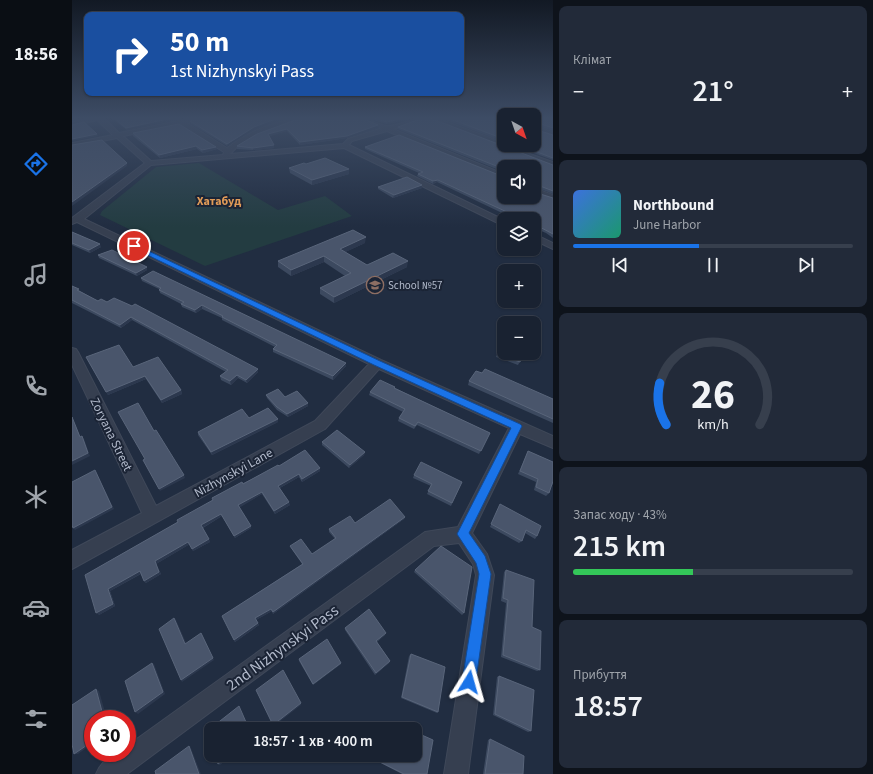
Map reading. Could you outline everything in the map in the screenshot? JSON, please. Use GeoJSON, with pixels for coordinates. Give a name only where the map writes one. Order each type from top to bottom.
{"type":"FeatureCollection","features":[{"type":"Feature","properties":{"kind":"street"},"geometry":{"type":"LineString","coordinates":[[139,154],[149,163]]}},
{"type":"Feature","properties":{"kind":"street"},"geometry":{"type":"LineString","coordinates":[[225,154],[149,163],[75,220],[377,363],[553,442]]}},
{"type":"Feature","properties":{"kind":"street"},"geometry":{"type":"LineString","coordinates":[[361,154],[497,220]]}},
{"type":"Feature","properties":{"kind":"street"},"geometry":{"type":"LineString","coordinates":[[448,154],[497,174]]}},
{"type":"Feature","properties":{"kind":"street"},"geometry":{"type":"LineString","coordinates":[[527,154],[553,164]]}},
{"type":"Feature","properties":{"kind":"street"},"geometry":{"type":"LineString","coordinates":[[541,193],[553,198]]}},
{"type":"Feature","properties":{"kind":"street"},"geometry":{"type":"LineString","coordinates":[[541,240],[553,246]]}},
{"type":"Feature","properties":{"kind":"street","name":"Zoryana Street"},"geometry":{"type":"LineString","coordinates":[[72,352],[152,516]]}},
{"type":"Feature","properties":{"kind":"street","name":"Nizhynskyi Lane"},"geometry":{"type":"LineString","coordinates":[[72,560],[324,422],[377,363]]}},
{"type":"Feature","properties":{"kind":"street"},"geometry":{"type":"LineString","coordinates":[[456,774],[485,574],[481,560],[463,534],[517,426]]}},
{"type":"Feature","properties":{"kind":"street","name":"2nd Nizhynskyi Pass"},"geometry":{"type":"LineString","coordinates":[[108,774],[432,538],[463,534]]}},
{"type":"Feature","properties":{"kind":"green space"},"geometry":{"type":"Polygon","coordinates":[[[199,163],[278,210],[325,196],[352,216],[205,266],[100,215],[102,211],[156,167],[199,163]]]}},
{"type":"Feature","properties":{"kind":"building"},"geometry":{"type":"Polygon","coordinates":[[[72,154],[117,154],[127,163],[72,202],[72,154]]]}},
{"type":"Feature","properties":{"kind":"building"},"geometry":{"type":"Polygon","coordinates":[[[382,154],[447,154],[497,174],[497,204],[541,204],[541,194],[553,198],[553,234],[541,228],[541,212],[507,212],[438,180],[433,181],[418,174],[423,172],[382,154]]]}},
{"type":"Feature","properties":{"kind":"building"},"geometry":{"type":"Polygon","coordinates":[[[466,154],[525,154],[540,160],[497,160],[497,166],[466,154]]]}},
{"type":"Feature","properties":{"kind":"building"},"geometry":{"type":"Polygon","coordinates":[[[543,154],[553,154],[553,158],[543,154]]]}},
{"type":"Feature","properties":{"kind":"building"},"geometry":{"type":"Polygon","coordinates":[[[325,158],[349,169],[312,180],[289,168],[304,163],[306,164],[325,158]]]}},
{"type":"Feature","properties":{"kind":"building"},"geometry":{"type":"Polygon","coordinates":[[[541,160],[553,165],[553,191],[541,186],[541,160]]]}},
{"type":"Feature","properties":{"kind":"building"},"geometry":{"type":"Polygon","coordinates":[[[407,177],[422,185],[394,195],[378,187],[407,177]]]}},
{"type":"Feature","properties":{"kind":"building"},"geometry":{"type":"Polygon","coordinates":[[[353,230],[366,237],[340,249],[367,265],[393,253],[408,261],[334,297],[320,288],[351,273],[324,256],[291,270],[278,261],[353,230]]]}},
{"type":"Feature","properties":{"kind":"building"},"geometry":{"type":"Polygon","coordinates":[[[72,232],[100,244],[89,250],[72,243],[72,232]]]}},
{"type":"Feature","properties":{"kind":"building"},"geometry":{"type":"Polygon","coordinates":[[[112,250],[147,267],[136,273],[98,255],[112,250]]]}},
{"type":"Feature","properties":{"kind":"building"},"geometry":{"type":"Polygon","coordinates":[[[153,271],[346,363],[333,376],[273,349],[277,345],[202,305],[195,310],[181,304],[184,302],[159,290],[161,288],[141,278],[153,271]]]}},
{"type":"Feature","properties":{"kind":"building"},"geometry":{"type":"Polygon","coordinates":[[[72,286],[98,301],[101,299],[107,302],[114,298],[132,306],[135,304],[258,369],[246,380],[237,375],[230,381],[220,376],[228,370],[131,317],[120,325],[72,300],[72,286]]]}},
{"type":"Feature","properties":{"kind":"building"},"geometry":{"type":"Polygon","coordinates":[[[119,345],[133,367],[158,357],[181,390],[161,400],[145,376],[106,392],[86,357],[119,345]]]}},
{"type":"Feature","properties":{"kind":"building"},"geometry":{"type":"Polygon","coordinates":[[[485,369],[553,399],[553,419],[469,381],[476,371],[482,373],[485,369]]]}},
{"type":"Feature","properties":{"kind":"building"},"geometry":{"type":"Polygon","coordinates":[[[380,380],[490,433],[481,451],[418,422],[415,426],[399,418],[405,409],[370,392],[380,380]]]}},
{"type":"Feature","properties":{"kind":"building"},"geometry":{"type":"Polygon","coordinates":[[[278,389],[285,397],[297,391],[308,403],[287,414],[277,407],[266,395],[278,389]]]}},
{"type":"Feature","properties":{"kind":"building"},"geometry":{"type":"Polygon","coordinates":[[[138,403],[154,431],[156,430],[184,475],[159,489],[143,460],[145,459],[118,412],[138,403]]]}},
{"type":"Feature","properties":{"kind":"building"},"geometry":{"type":"Polygon","coordinates":[[[268,408],[278,419],[211,452],[198,432],[242,409],[249,418],[268,408]]]}},
{"type":"Feature","properties":{"kind":"building"},"geometry":{"type":"Polygon","coordinates":[[[72,417],[80,437],[82,436],[88,453],[72,461],[72,417]]]}},
{"type":"Feature","properties":{"kind":"building"},"geometry":{"type":"Polygon","coordinates":[[[337,430],[365,452],[350,465],[322,442],[337,430]]]}},
{"type":"Feature","properties":{"kind":"building"},"geometry":{"type":"Polygon","coordinates":[[[305,450],[320,468],[302,479],[299,474],[278,486],[289,502],[274,511],[262,492],[238,505],[251,526],[234,536],[221,514],[201,525],[209,539],[192,549],[188,542],[155,561],[159,572],[144,581],[140,571],[108,589],[113,604],[96,613],[85,575],[178,522],[177,520],[213,500],[212,498],[242,482],[243,484],[278,465],[279,466],[305,450]]]}},
{"type":"Feature","properties":{"kind":"building"},"geometry":{"type":"Polygon","coordinates":[[[528,451],[553,462],[553,481],[549,493],[536,487],[538,479],[520,471],[528,451]]]}},
{"type":"Feature","properties":{"kind":"building"},"geometry":{"type":"Polygon","coordinates":[[[421,462],[462,482],[452,503],[428,491],[432,484],[414,475],[421,462]]]}},
{"type":"Feature","properties":{"kind":"building"},"geometry":{"type":"Polygon","coordinates":[[[95,470],[112,507],[73,528],[72,482],[95,470]]]}},
{"type":"Feature","properties":{"kind":"building"},"geometry":{"type":"Polygon","coordinates":[[[390,499],[405,517],[273,612],[271,609],[255,618],[258,623],[234,640],[222,616],[303,564],[290,546],[301,539],[312,554],[336,538],[329,529],[350,516],[355,523],[390,499]]]}},
{"type":"Feature","properties":{"kind":"building"},"geometry":{"type":"Polygon","coordinates":[[[500,504],[541,526],[537,536],[526,530],[522,541],[491,524],[500,504]]]}},
{"type":"Feature","properties":{"kind":"building"},"geometry":{"type":"Polygon","coordinates":[[[441,546],[472,567],[464,613],[415,570],[441,546]]]}},
{"type":"Feature","properties":{"kind":"building"},"geometry":{"type":"Polygon","coordinates":[[[506,570],[534,580],[532,627],[541,631],[540,670],[503,655],[508,600],[503,598],[506,570]]]}},
{"type":"Feature","properties":{"kind":"building"},"geometry":{"type":"Polygon","coordinates":[[[369,609],[386,633],[376,641],[390,661],[376,673],[345,628],[369,609]]]}},
{"type":"Feature","properties":{"kind":"building"},"geometry":{"type":"Polygon","coordinates":[[[174,618],[185,644],[201,633],[213,658],[181,680],[159,629],[174,618]]]}},
{"type":"Feature","properties":{"kind":"building"},"geometry":{"type":"Polygon","coordinates":[[[327,639],[341,663],[313,684],[299,659],[327,639]]]}},
{"type":"Feature","properties":{"kind":"building"},"geometry":{"type":"Polygon","coordinates":[[[411,654],[445,667],[438,712],[402,697],[411,654]]]}},
{"type":"Feature","properties":{"kind":"building"},"geometry":{"type":"Polygon","coordinates":[[[152,663],[163,692],[136,711],[125,681],[152,663]]]}},
{"type":"Feature","properties":{"kind":"building"},"geometry":{"type":"Polygon","coordinates":[[[283,670],[301,703],[277,722],[272,722],[256,690],[283,670]]]}},
{"type":"Feature","properties":{"kind":"building"},"geometry":{"type":"Polygon","coordinates":[[[499,676],[534,690],[531,731],[495,714],[499,676]]]}},
{"type":"Feature","properties":{"kind":"building"},"geometry":{"type":"Polygon","coordinates":[[[96,689],[102,710],[84,710],[84,747],[74,754],[72,744],[72,705],[96,689]]]}},
{"type":"Feature","properties":{"kind":"building"},"geometry":{"type":"Polygon","coordinates":[[[239,706],[246,722],[219,722],[239,706]]]}},
{"type":"Feature","properties":{"kind":"building"},"geometry":{"type":"Polygon","coordinates":[[[422,735],[433,740],[427,774],[404,774],[380,762],[422,762],[422,735]]]}},
{"type":"Feature","properties":{"kind":"building"},"geometry":{"type":"Polygon","coordinates":[[[490,739],[524,756],[523,774],[485,774],[490,739]]]}},
{"type":"Feature","properties":{"kind":"building"},"geometry":{"type":"Polygon","coordinates":[[[189,746],[199,774],[156,774],[155,771],[189,746]]]}},
{"type":"Feature","properties":{"kind":"place","name":"School №57"},"geometry":{"type":"Point","coordinates":[375,285]}},
{"type":"Feature","properties":{"kind":"district","name":"Хатабуд"},"geometry":{"type":"Point","coordinates":[219,201]}},
{"type":"Feature","properties":{"kind":"route"},"geometry":{"type":"LineString","coordinates":[[134,246],[377,363],[517,426],[463,534],[481,560],[485,574],[469,682]]}}]}
